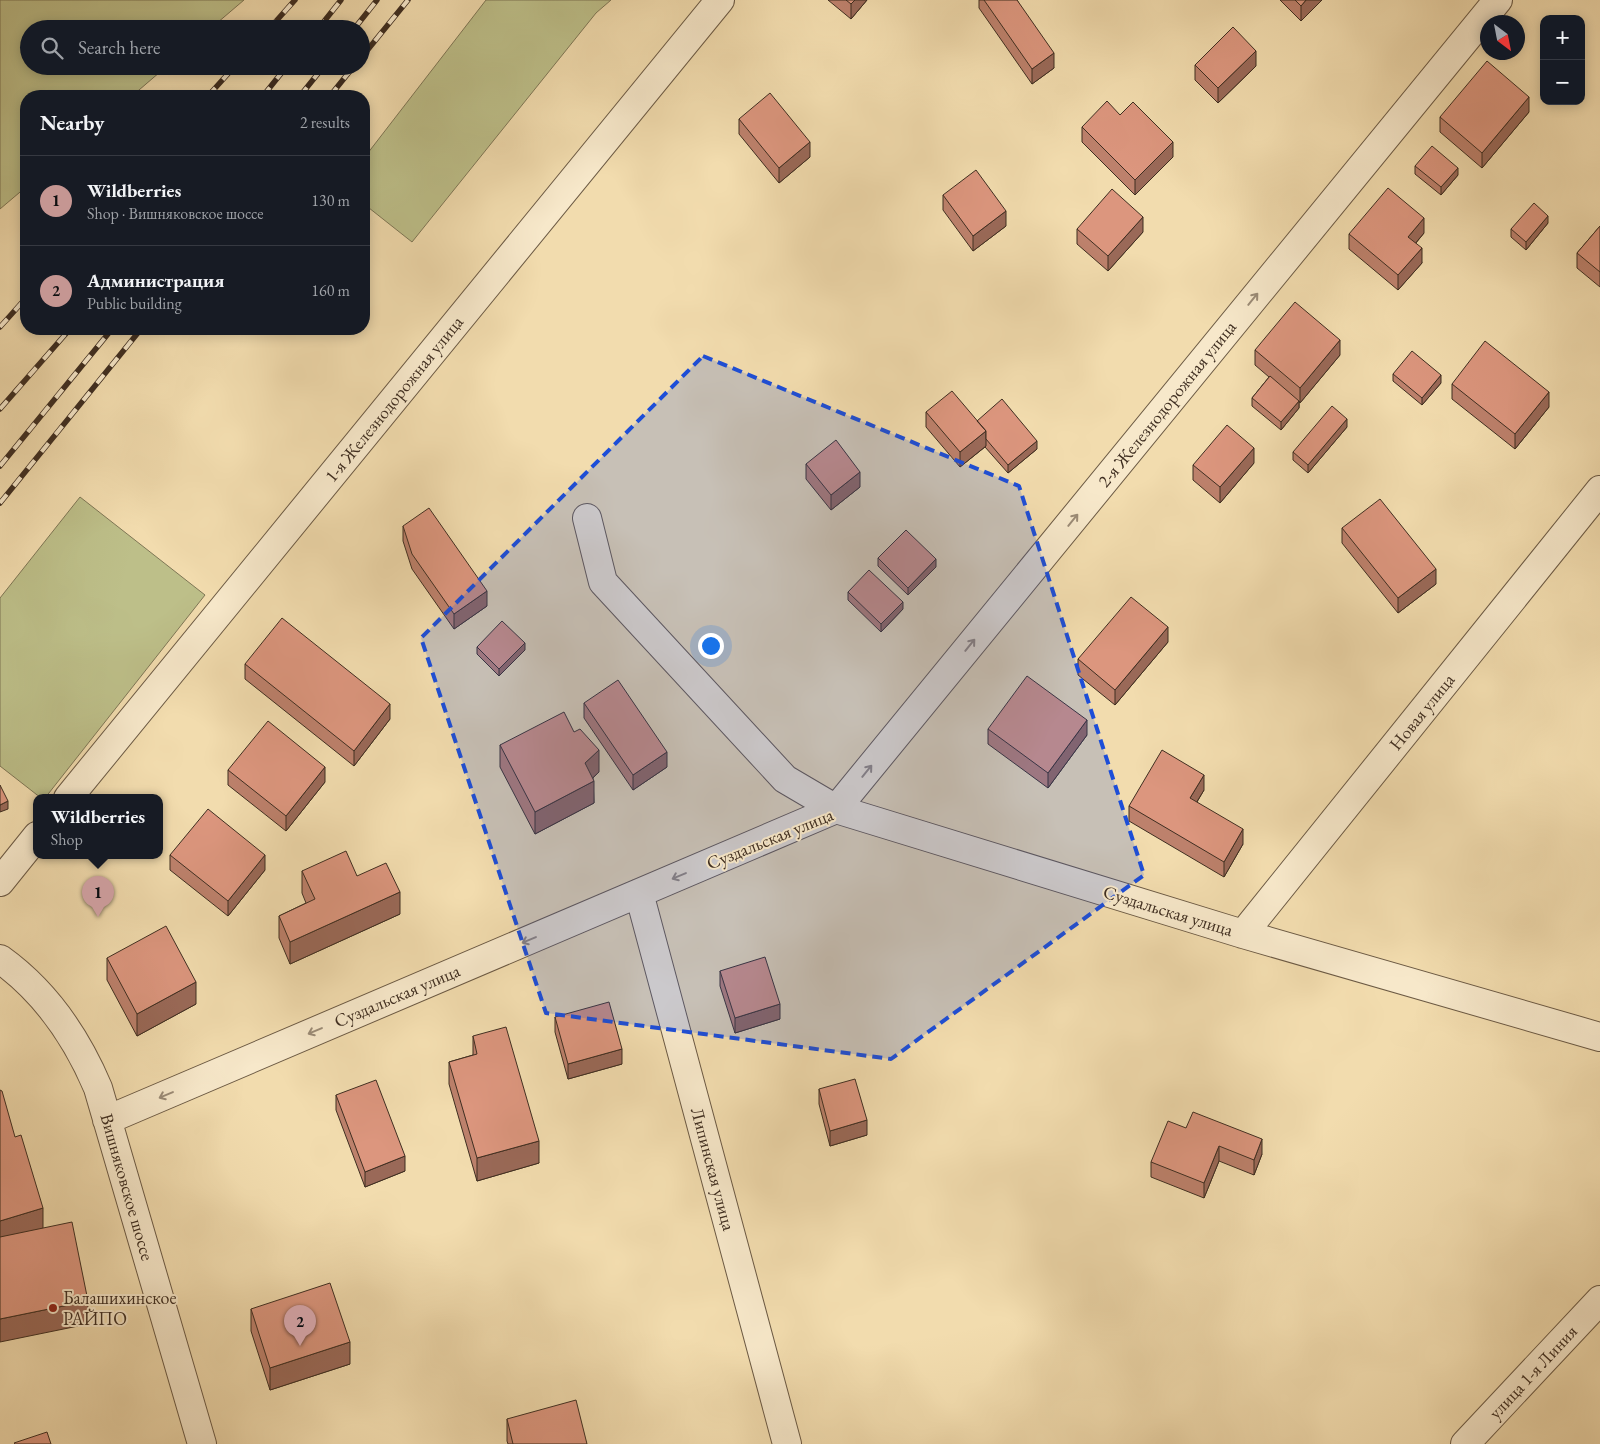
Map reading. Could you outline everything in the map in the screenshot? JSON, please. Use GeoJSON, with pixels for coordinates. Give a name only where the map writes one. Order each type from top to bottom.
{"type":"FeatureCollection","features":[{"type":"Feature","properties":{"kind":"street","name":"1-я Железнодорожная улица"},"geometry":{"type":"LineString","coordinates":[[71,794],[337,451],[720,0]]}},
{"type":"Feature","properties":{"kind":"street","name":"2-я Железнодорожная улица"},"geometry":{"type":"LineString","coordinates":[[836,809],[1498,0]]}},
{"type":"Feature","properties":{"kind":"street","name":"Новая улица"},"geometry":{"type":"LineString","coordinates":[[1243,934],[1600,490]]}},
{"type":"Feature","properties":{"kind":"street"},"geometry":{"type":"LineString","coordinates":[[587,518],[603,582],[786,779],[836,809]]}},
{"type":"Feature","properties":{"kind":"street","name":"Суздальская улица"},"geometry":{"type":"LineString","coordinates":[[107,1120],[836,809],[1243,934],[1600,1037]]}},
{"type":"Feature","properties":{"kind":"street"},"geometry":{"type":"LineString","coordinates":[[0,882],[33,841]]}},
{"type":"Feature","properties":{"kind":"street","name":"Липинская улица"},"geometry":{"type":"LineString","coordinates":[[639,894],[787,1444]]}},
{"type":"Feature","properties":{"kind":"street","name":"Вишняковское шоссе"},"geometry":{"type":"LineString","coordinates":[[3,967],[20,973],[43,997],[66,1025],[86,1059],[98,1088],[202,1444]]}},
{"type":"Feature","properties":{"kind":"street","name":"улица 1-я Линия"},"geometry":{"type":"LineString","coordinates":[[1465,1444],[1600,1300]]}},
{"type":"Feature","properties":{"kind":"highlighted area"},"geometry":{"type":"Polygon","coordinates":[[[703,356],[1019,486],[1144,875],[891,1059],[546,1013],[421,638],[703,356]]]}},
{"type":"Feature","properties":{"kind":"green space"},"geometry":{"type":"Polygon","coordinates":[[[0,0],[244,0],[221,20],[20,20],[20,75],[156,75],[139,90],[20,90],[20,192],[0,209],[0,0]]]}},
{"type":"Feature","properties":{"kind":"green space"},"geometry":{"type":"Polygon","coordinates":[[[486,0],[611,0],[596,13],[412,242],[370,209],[370,150],[486,0]]]}},
{"type":"Feature","properties":{"kind":"green space"},"geometry":{"type":"Polygon","coordinates":[[[80,497],[205,595],[48,794],[36,794],[0,766],[0,598],[80,497]]]}},
{"type":"Feature","properties":{"kind":"building"},"geometry":{"type":"Polygon","coordinates":[[[846,0],[855,0],[851,4],[846,0]]]}},
{"type":"Feature","properties":{"kind":"building"},"geometry":{"type":"Polygon","coordinates":[[[984,0],[1017,0],[1054,53],[1032,69],[984,0]]]}},
{"type":"Feature","properties":{"kind":"building"},"geometry":{"type":"Polygon","coordinates":[[[1295,0],[1306,0],[1301,6],[1295,0]]]}},
{"type":"Feature","properties":{"kind":"building"},"geometry":{"type":"Polygon","coordinates":[[[1233,27],[1256,51],[1218,88],[1195,65],[1233,27]]]}},
{"type":"Feature","properties":{"kind":"building"},"geometry":{"type":"Polygon","coordinates":[[[1487,61],[1529,97],[1482,153],[1440,117],[1487,61]]]}},
{"type":"Feature","properties":{"kind":"building"},"geometry":{"type":"Polygon","coordinates":[[[770,93],[810,142],[779,168],[739,119],[770,93]]]}},
{"type":"Feature","properties":{"kind":"building"},"geometry":{"type":"Polygon","coordinates":[[[1107,101],[1120,115],[1133,102],[1173,142],[1135,180],[1082,127],[1107,101]]]}},
{"type":"Feature","properties":{"kind":"building"},"geometry":{"type":"Polygon","coordinates":[[[1432,146],[1458,168],[1441,187],[1415,166],[1432,146]]]}},
{"type":"Feature","properties":{"kind":"building"},"geometry":{"type":"Polygon","coordinates":[[[976,170],[1006,211],[973,236],[943,195],[976,170]]]}},
{"type":"Feature","properties":{"kind":"building"},"geometry":{"type":"Polygon","coordinates":[[[1388,188],[1424,218],[1408,237],[1422,248],[1398,275],[1349,234],[1388,188]]]}},
{"type":"Feature","properties":{"kind":"building"},"geometry":{"type":"Polygon","coordinates":[[[1112,189],[1143,217],[1108,256],[1077,229],[1112,189]]]}},
{"type":"Feature","properties":{"kind":"building"},"geometry":{"type":"Polygon","coordinates":[[[1534,203],[1548,216],[1526,242],[1511,229],[1534,203]]]}},
{"type":"Feature","properties":{"kind":"building"},"geometry":{"type":"Polygon","coordinates":[[[1600,226],[1600,272],[1577,253],[1600,226]]]}},
{"type":"Feature","properties":{"kind":"building"},"geometry":{"type":"Polygon","coordinates":[[[1295,302],[1340,340],[1300,388],[1255,350],[1295,302]]]}},
{"type":"Feature","properties":{"kind":"building"},"geometry":{"type":"Polygon","coordinates":[[[1485,341],[1549,392],[1515,434],[1452,384],[1485,341]]]}},
{"type":"Feature","properties":{"kind":"building"},"geometry":{"type":"Polygon","coordinates":[[[1412,351],[1441,375],[1422,398],[1393,374],[1412,351]]]}},
{"type":"Feature","properties":{"kind":"building"},"geometry":{"type":"Polygon","coordinates":[[[1270,376],[1299,401],[1281,422],[1252,398],[1270,376]]]}},
{"type":"Feature","properties":{"kind":"building"},"geometry":{"type":"Polygon","coordinates":[[[952,391],[986,431],[960,452],[926,412],[952,391]]]}},
{"type":"Feature","properties":{"kind":"building"},"geometry":{"type":"Polygon","coordinates":[[[1002,399],[1037,441],[1008,465],[986,439],[986,431],[977,421],[1002,399]]]}},
{"type":"Feature","properties":{"kind":"building"},"geometry":{"type":"Polygon","coordinates":[[[1332,406],[1347,419],[1308,465],[1293,452],[1332,406]]]}},
{"type":"Feature","properties":{"kind":"building"},"geometry":{"type":"Polygon","coordinates":[[[1227,425],[1254,448],[1220,487],[1193,465],[1227,425]]]}},
{"type":"Feature","properties":{"kind":"building"},"geometry":{"type":"Polygon","coordinates":[[[836,440],[860,472],[831,495],[806,464],[836,440]]]}},
{"type":"Feature","properties":{"kind":"building"},"geometry":{"type":"Polygon","coordinates":[[[1380,499],[1436,569],[1398,598],[1342,528],[1380,499]]]}},
{"type":"Feature","properties":{"kind":"building"},"geometry":{"type":"Polygon","coordinates":[[[429,508],[487,591],[454,614],[412,554],[403,526],[429,508]]]}},
{"type":"Feature","properties":{"kind":"building"},"geometry":{"type":"Polygon","coordinates":[[[906,530],[936,559],[908,588],[878,558],[906,530]]]}},
{"type":"Feature","properties":{"kind":"building"},"geometry":{"type":"Polygon","coordinates":[[[869,570],[903,602],[881,624],[848,592],[869,570]]]}},
{"type":"Feature","properties":{"kind":"building"},"geometry":{"type":"Polygon","coordinates":[[[1131,597],[1168,627],[1115,690],[1078,659],[1131,597]]]}},
{"type":"Feature","properties":{"kind":"building"},"geometry":{"type":"Polygon","coordinates":[[[282,618],[390,704],[354,751],[245,664],[282,618]]]}},
{"type":"Feature","properties":{"kind":"building"},"geometry":{"type":"Polygon","coordinates":[[[502,621],[525,643],[499,669],[477,647],[502,621]]]}},
{"type":"Feature","properties":{"kind":"building"},"geometry":{"type":"Polygon","coordinates":[[[1027,676],[1087,720],[1048,773],[988,729],[1027,676]]]}},
{"type":"Feature","properties":{"kind":"building"},"geometry":{"type":"Polygon","coordinates":[[[618,680],[667,752],[633,775],[584,703],[618,680]]]}},
{"type":"Feature","properties":{"kind":"building"},"geometry":{"type":"Polygon","coordinates":[[[564,712],[574,732],[580,729],[599,750],[585,763],[594,781],[535,812],[500,745],[564,712]]]}},
{"type":"Feature","properties":{"kind":"building"},"geometry":{"type":"Polygon","coordinates":[[[268,721],[325,767],[286,816],[228,770],[268,721]]]}},
{"type":"Feature","properties":{"kind":"building"},"geometry":{"type":"Polygon","coordinates":[[[1162,750],[1204,775],[1190,798],[1243,829],[1224,862],[1129,806],[1162,750]]]}},
{"type":"Feature","properties":{"kind":"building"},"geometry":{"type":"Polygon","coordinates":[[[0,785],[8,801],[0,805],[0,785]]]}},
{"type":"Feature","properties":{"kind":"building"},"geometry":{"type":"Polygon","coordinates":[[[208,809],[265,855],[228,901],[170,855],[208,809]]]}},
{"type":"Feature","properties":{"kind":"building"},"geometry":{"type":"Polygon","coordinates":[[[346,851],[357,876],[386,863],[400,892],[290,942],[279,916],[315,899],[302,871],[346,851]]]}},
{"type":"Feature","properties":{"kind":"building"},"geometry":{"type":"Polygon","coordinates":[[[166,926],[196,982],[137,1014],[107,958],[166,926]]]}},
{"type":"Feature","properties":{"kind":"building"},"geometry":{"type":"Polygon","coordinates":[[[765,957],[780,1004],[735,1018],[720,971],[765,957]]]}},
{"type":"Feature","properties":{"kind":"building"},"geometry":{"type":"Polygon","coordinates":[[[609,1002],[622,1049],[568,1064],[555,1017],[609,1002]]]}},
{"type":"Feature","properties":{"kind":"building"},"geometry":{"type":"Polygon","coordinates":[[[506,1027],[539,1141],[477,1158],[449,1062],[477,1054],[473,1036],[506,1027]]]}},
{"type":"Feature","properties":{"kind":"building"},"geometry":{"type":"Polygon","coordinates":[[[855,1079],[867,1120],[830,1131],[819,1089],[855,1079]]]}},
{"type":"Feature","properties":{"kind":"building"},"geometry":{"type":"Polygon","coordinates":[[[376,1080],[405,1156],[365,1172],[336,1095],[376,1080]]]}},
{"type":"Feature","properties":{"kind":"building"},"geometry":{"type":"Polygon","coordinates":[[[0,1090],[2,1091],[15,1137],[21,1135],[43,1208],[0,1221],[0,1090]]]}},
{"type":"Feature","properties":{"kind":"building"},"geometry":{"type":"Polygon","coordinates":[[[1193,1112],[1262,1139],[1254,1160],[1219,1146],[1204,1183],[1151,1162],[1168,1121],[1186,1128],[1193,1112]]]}},
{"type":"Feature","properties":{"kind":"building"},"geometry":{"type":"Polygon","coordinates":[[[72,1222],[88,1301],[0,1319],[0,1237],[72,1222]]]}},
{"type":"Feature","properties":{"kind":"building"},"geometry":{"type":"Polygon","coordinates":[[[330,1283],[350,1342],[270,1368],[251,1309],[330,1283]]]}},
{"type":"Feature","properties":{"kind":"building"},"geometry":{"type":"Polygon","coordinates":[[[576,1400],[587,1444],[513,1444],[507,1419],[576,1400]]]}},
{"type":"Feature","properties":{"kind":"building"},"geometry":{"type":"Polygon","coordinates":[[[47,1432],[51,1444],[14,1443],[47,1432]]]}},
{"type":"Feature","properties":{"kind":"railway"},"geometry":{"type":"LineString","coordinates":[[277,20],[295,0]]}},
{"type":"Feature","properties":{"kind":"railway"},"geometry":{"type":"LineString","coordinates":[[325,20],[341,0]]}},
{"type":"Feature","properties":{"kind":"railway"},"geometry":{"type":"LineString","coordinates":[[361,20],[377,0]]}},
{"type":"Feature","properties":{"kind":"railway"},"geometry":{"type":"LineString","coordinates":[[370,47],[408,0]]}},
{"type":"Feature","properties":{"kind":"railway"},"geometry":{"type":"LineString","coordinates":[[213,90],[227,75]]}},
{"type":"Feature","properties":{"kind":"railway"},"geometry":{"type":"LineString","coordinates":[[268,90],[280,75]]}},
{"type":"Feature","properties":{"kind":"railway"},"geometry":{"type":"LineString","coordinates":[[305,90],[317,75]]}},
{"type":"Feature","properties":{"kind":"railway"},"geometry":{"type":"LineString","coordinates":[[335,90],[347,75]]}},
{"type":"Feature","properties":{"kind":"railway"},"geometry":{"type":"LineString","coordinates":[[0,327],[20,305]]}},
{"type":"Feature","properties":{"kind":"railway"},"geometry":{"type":"LineString","coordinates":[[0,409],[65,335]]}},
{"type":"Feature","properties":{"kind":"railway"},"geometry":{"type":"LineString","coordinates":[[0,466],[107,335]]}},
{"type":"Feature","properties":{"kind":"railway"},"geometry":{"type":"LineString","coordinates":[[0,503],[136,335]]}},
{"type":"Feature","properties":{"kind":"place","name":"Wildberries"},"geometry":{"type":"Point","coordinates":[98,917]}},
{"type":"Feature","properties":{"kind":"place","name":"Балашихинское РАЙПО"},"geometry":{"type":"Point","coordinates":[53,1308]}},
{"type":"Feature","properties":{"kind":"place","name":"Администрация"},"geometry":{"type":"Point","coordinates":[300,1346]}}]}
